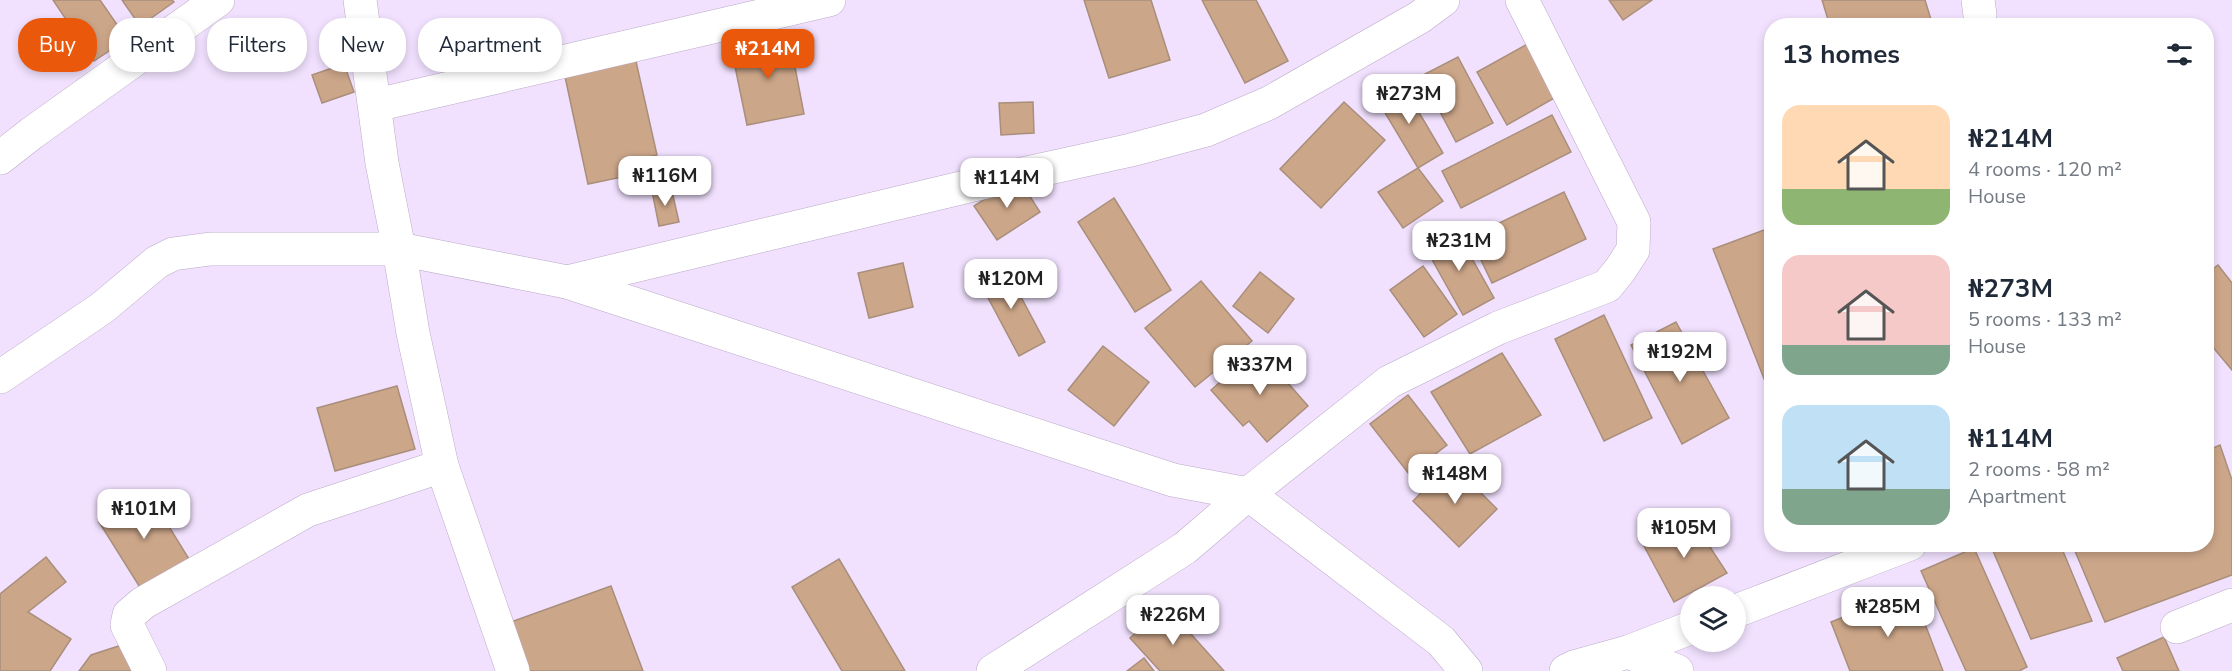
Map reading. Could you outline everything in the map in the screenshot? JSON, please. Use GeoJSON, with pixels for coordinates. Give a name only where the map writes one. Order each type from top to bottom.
{"type":"FeatureCollection","features":[{"type":"Feature","properties":{"kind":"street"},"geometry":{"type":"LineString","coordinates":[[0,158],[41,126],[218,0]]}},
{"type":"Feature","properties":{"kind":"street"},"geometry":{"type":"LineString","coordinates":[[360,0],[382,163],[413,333],[442,466],[513,671]]}},
{"type":"Feature","properties":{"kind":"street"},"geometry":{"type":"LineString","coordinates":[[375,105],[829,0]]}},
{"type":"Feature","properties":{"kind":"street"},"geometry":{"type":"LineString","coordinates":[[567,282],[990,181],[1131,150],[1206,130],[1269,104],[1420,17],[1443,0]]}},
{"type":"Feature","properties":{"kind":"street"},"geometry":{"type":"LineString","coordinates":[[993,671],[1185,548],[1248,494],[1389,382],[1498,328],[1607,286],[1634,250],[1634,222],[1522,0]]}},
{"type":"Feature","properties":{"kind":"street"},"geometry":{"type":"LineString","coordinates":[[0,377],[102,308],[157,262],[173,254],[210,249],[399,249],[567,282],[1173,480],[1248,494],[1441,641],[1466,671]]}},
{"type":"Feature","properties":{"kind":"street"},"geometry":{"type":"LineString","coordinates":[[150,671],[127,626],[129,615],[143,603],[308,510],[442,466]]}},
{"type":"Feature","properties":{"kind":"street"},"geometry":{"type":"LineString","coordinates":[[1746,607],[1889,552]]}},
{"type":"Feature","properties":{"kind":"street"},"geometry":{"type":"LineString","coordinates":[[2177,627],[2232,605]]}},
{"type":"Feature","properties":{"kind":"street"},"geometry":{"type":"LineString","coordinates":[[1566,671],[1628,652],[1680,632]]}},
{"type":"Feature","properties":{"kind":"street"},"geometry":{"type":"LineString","coordinates":[[1628,652],[1677,671]]}},
{"type":"Feature","properties":{"kind":"building"},"geometry":{"type":"Polygon","coordinates":[[[53,0],[100,0],[112,18],[109,18],[109,51],[97,59],[97,18],[65,18],[53,0]]]}},
{"type":"Feature","properties":{"kind":"building"},"geometry":{"type":"Polygon","coordinates":[[[122,0],[172,0],[174,2],[151,18],[134,18],[122,0]]]}},
{"type":"Feature","properties":{"kind":"building"},"geometry":{"type":"Polygon","coordinates":[[[1084,0],[1151,0],[1170,60],[1109,78],[1084,0]]]}},
{"type":"Feature","properties":{"kind":"building"},"geometry":{"type":"Polygon","coordinates":[[[1202,0],[1256,0],[1288,61],[1245,83],[1202,0]]]}},
{"type":"Feature","properties":{"kind":"building"},"geometry":{"type":"Polygon","coordinates":[[[1609,0],[1652,0],[1623,20],[1609,0]]]}},
{"type":"Feature","properties":{"kind":"building"},"geometry":{"type":"Polygon","coordinates":[[[1822,0],[1925,0],[1931,18],[1828,18],[1822,0]]]}},
{"type":"Feature","properties":{"kind":"building"},"geometry":{"type":"Polygon","coordinates":[[[789,36],[804,114],[747,125],[731,47],[789,36]]]}},
{"type":"Feature","properties":{"kind":"building"},"geometry":{"type":"Polygon","coordinates":[[[1533,41],[1563,93],[1507,125],[1477,72],[1533,41]]]}},
{"type":"Feature","properties":{"kind":"building"},"geometry":{"type":"Polygon","coordinates":[[[635,57],[657,155],[624,162],[627,176],[588,184],[564,72],[635,57]]]}},
{"type":"Feature","properties":{"kind":"building"},"geometry":{"type":"Polygon","coordinates":[[[1458,57],[1493,123],[1456,142],[1421,76],[1458,57]]]}},
{"type":"Feature","properties":{"kind":"building"},"geometry":{"type":"Polygon","coordinates":[[[321,72],[347,72],[354,92],[322,103],[312,75],[321,72]]]}},
{"type":"Feature","properties":{"kind":"building"},"geometry":{"type":"Polygon","coordinates":[[[1401,82],[1443,153],[1418,168],[1375,96],[1401,82]]]}},
{"type":"Feature","properties":{"kind":"building"},"geometry":{"type":"Polygon","coordinates":[[[1033,102],[1034,133],[1001,135],[999,103],[1033,102]]]}},
{"type":"Feature","properties":{"kind":"building"},"geometry":{"type":"Polygon","coordinates":[[[1344,102],[1385,140],[1321,208],[1280,169],[1344,102]]]}},
{"type":"Feature","properties":{"kind":"building"},"geometry":{"type":"Polygon","coordinates":[[[1552,115],[1571,152],[1461,208],[1442,171],[1552,115]]]}},
{"type":"Feature","properties":{"kind":"building"},"geometry":{"type":"Polygon","coordinates":[[[1418,168],[1443,201],[1403,228],[1378,192],[1418,168]]]}},
{"type":"Feature","properties":{"kind":"building"},"geometry":{"type":"Polygon","coordinates":[[[1018,178],[1040,212],[997,240],[974,206],[1018,178]]]}},
{"type":"Feature","properties":{"kind":"building"},"geometry":{"type":"Polygon","coordinates":[[[671,187],[679,222],[659,226],[652,191],[671,187]]]}},
{"type":"Feature","properties":{"kind":"building"},"geometry":{"type":"Polygon","coordinates":[[[1564,192],[1586,239],[1492,283],[1470,237],[1564,192]]]}},
{"type":"Feature","properties":{"kind":"building"},"geometry":{"type":"Polygon","coordinates":[[[1114,198],[1171,290],[1135,312],[1078,222],[1114,198]]]}},
{"type":"Feature","properties":{"kind":"building"},"geometry":{"type":"Polygon","coordinates":[[[1456,230],[1494,298],[1463,315],[1425,247],[1456,230]]]}},
{"type":"Feature","properties":{"kind":"building"},"geometry":{"type":"Polygon","coordinates":[[[1764,230],[1764,379],[1713,249],[1764,230]]]}},
{"type":"Feature","properties":{"kind":"building"},"geometry":{"type":"Polygon","coordinates":[[[903,263],[913,307],[869,318],[858,273],[903,263]]]}},
{"type":"Feature","properties":{"kind":"building"},"geometry":{"type":"Polygon","coordinates":[[[1004,265],[1045,342],[1019,356],[978,279],[1004,265]]]}},
{"type":"Feature","properties":{"kind":"building"},"geometry":{"type":"Polygon","coordinates":[[[2218,265],[2232,283],[2232,370],[2214,349],[2214,268],[2218,265]]]}},
{"type":"Feature","properties":{"kind":"building"},"geometry":{"type":"Polygon","coordinates":[[[1423,266],[1457,314],[1424,337],[1390,290],[1423,266]]]}},
{"type":"Feature","properties":{"kind":"building"},"geometry":{"type":"Polygon","coordinates":[[[1260,272],[1294,299],[1268,333],[1233,306],[1260,272]]]}},
{"type":"Feature","properties":{"kind":"building"},"geometry":{"type":"Polygon","coordinates":[[[1201,281],[1252,341],[1195,387],[1145,328],[1201,281]]]}},
{"type":"Feature","properties":{"kind":"building"},"geometry":{"type":"Polygon","coordinates":[[[1604,315],[1652,418],[1604,441],[1555,339],[1604,315]]]}},
{"type":"Feature","properties":{"kind":"building"},"geometry":{"type":"Polygon","coordinates":[[[1676,322],[1729,418],[1682,444],[1631,345],[1676,322]]]}},
{"type":"Feature","properties":{"kind":"building"},"geometry":{"type":"Polygon","coordinates":[[[1103,346],[1149,382],[1114,426],[1068,390],[1103,346]]]}},
{"type":"Feature","properties":{"kind":"building"},"geometry":{"type":"Polygon","coordinates":[[[1258,349],[1308,406],[1267,442],[1249,421],[1243,426],[1211,390],[1258,349]]]}},
{"type":"Feature","properties":{"kind":"building"},"geometry":{"type":"Polygon","coordinates":[[[1502,353],[1541,415],[1470,454],[1431,392],[1502,353]]]}},
{"type":"Feature","properties":{"kind":"building"},"geometry":{"type":"Polygon","coordinates":[[[397,386],[415,449],[335,471],[317,408],[397,386]]]}},
{"type":"Feature","properties":{"kind":"building"},"geometry":{"type":"Polygon","coordinates":[[[1408,395],[1447,445],[1409,474],[1370,424],[1408,395]]]}},
{"type":"Feature","properties":{"kind":"building"},"geometry":{"type":"Polygon","coordinates":[[[2220,445],[2232,480],[2232,575],[2105,622],[2075,552],[2214,552],[2214,448],[2220,445]]]}},
{"type":"Feature","properties":{"kind":"building"},"geometry":{"type":"Polygon","coordinates":[[[1451,463],[1497,509],[1459,547],[1413,501],[1451,463]]]}},
{"type":"Feature","properties":{"kind":"building"},"geometry":{"type":"Polygon","coordinates":[[[147,491],[189,559],[141,589],[99,522],[147,491]]]}},
{"type":"Feature","properties":{"kind":"building"},"geometry":{"type":"Polygon","coordinates":[[[1689,515],[1727,573],[1703,586],[1680,586],[1680,599],[1674,602],[1644,546],[1689,515]]]}},
{"type":"Feature","properties":{"kind":"building"},"geometry":{"type":"Polygon","coordinates":[[[1965,552],[1976,552],[2027,667],[2019,671],[1966,671],[1921,571],[1965,552]]]}},
{"type":"Feature","properties":{"kind":"building"},"geometry":{"type":"Polygon","coordinates":[[[1993,552],[2063,552],[2092,621],[2031,639],[1993,552]]]}},
{"type":"Feature","properties":{"kind":"building"},"geometry":{"type":"Polygon","coordinates":[[[46,557],[66,582],[28,612],[71,639],[50,671],[0,671],[0,594],[46,557]]]}},
{"type":"Feature","properties":{"kind":"building"},"geometry":{"type":"Polygon","coordinates":[[[839,559],[905,671],[842,671],[792,587],[839,559]]]}},
{"type":"Feature","properties":{"kind":"building"},"geometry":{"type":"Polygon","coordinates":[[[611,586],[643,671],[529,671],[511,622],[611,586]]]}},
{"type":"Feature","properties":{"kind":"building"},"geometry":{"type":"Polygon","coordinates":[[[1912,590],[1943,671],[1850,671],[1831,622],[1912,590]]]}},
{"type":"Feature","properties":{"kind":"building"},"geometry":{"type":"Polygon","coordinates":[[[1166,606],[1224,671],[1160,671],[1130,638],[1166,606]]]}},
{"type":"Feature","properties":{"kind":"building"},"geometry":{"type":"Polygon","coordinates":[[[2164,637],[2179,671],[2123,671],[2117,658],[2164,637]]]}},
{"type":"Feature","properties":{"kind":"building"},"geometry":{"type":"Polygon","coordinates":[[[128,643],[138,671],[79,671],[91,655],[128,643]]]}},
{"type":"Feature","properties":{"kind":"building"},"geometry":{"type":"Polygon","coordinates":[[[1144,658],[1154,671],[1127,671],[1144,658]]]}}]}
